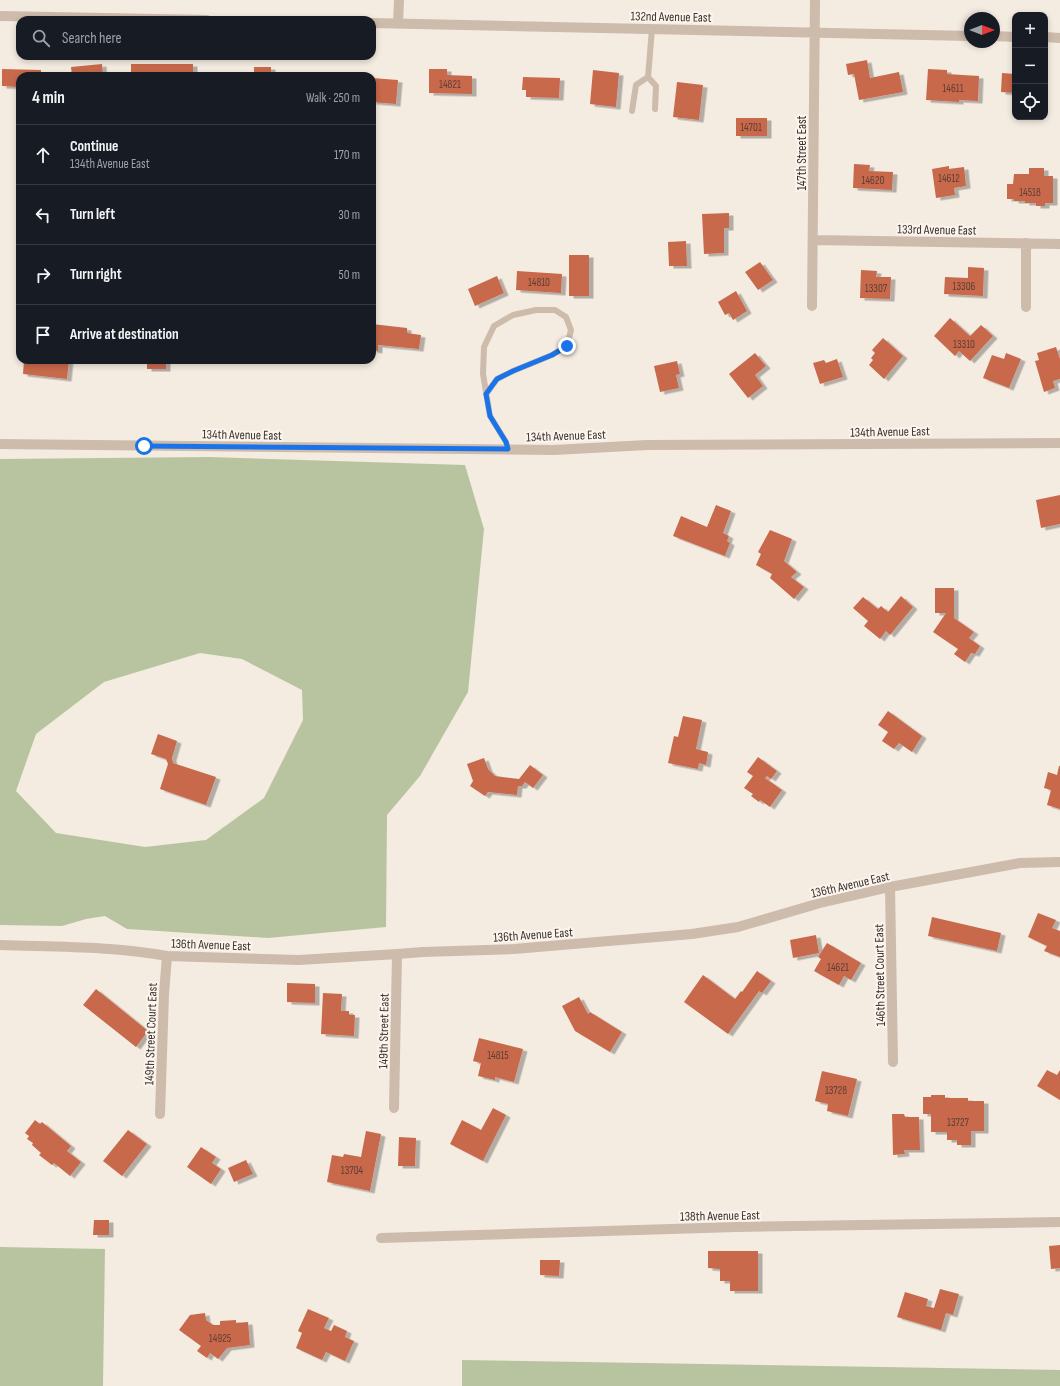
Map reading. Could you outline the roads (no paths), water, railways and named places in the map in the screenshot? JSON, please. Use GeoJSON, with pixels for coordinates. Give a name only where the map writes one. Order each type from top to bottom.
{"type":"FeatureCollection","features":[{"type":"Feature","properties":{"kind":"street"},"geometry":{"type":"LineString","coordinates":[[398,24],[399,0]]}},
{"type":"Feature","properties":{"kind":"street","name":"147th Street East"},"geometry":{"type":"LineString","coordinates":[[812,306],[815,0]]}},
{"type":"Feature","properties":{"kind":"street"},"geometry":{"type":"LineString","coordinates":[[0,16],[16,16]]}},
{"type":"Feature","properties":{"kind":"street","name":"132nd Avenue East"},"geometry":{"type":"LineString","coordinates":[[376,23],[964,36]]}},
{"type":"Feature","properties":{"kind":"street"},"geometry":{"type":"LineString","coordinates":[[1000,36],[1012,37]]}},
{"type":"Feature","properties":{"kind":"street"},"geometry":{"type":"LineString","coordinates":[[1048,37],[1060,38]]}},
{"type":"Feature","properties":{"kind":"street","name":"133rd Avenue East"},"geometry":{"type":"LineString","coordinates":[[813,240],[1060,244]]}},
{"type":"Feature","properties":{"kind":"street"},"geometry":{"type":"LineString","coordinates":[[1026,243],[1026,307]]}},
{"type":"Feature","properties":{"kind":"street","name":"134th Avenue East"},"geometry":{"type":"LineString","coordinates":[[0,444],[554,450],[647,445],[1060,443]]}},
{"type":"Feature","properties":{"kind":"street","name":"136th Avenue East"},"geometry":{"type":"LineString","coordinates":[[0,945],[96,949],[150,953],[167,956],[299,960],[423,952],[514,949],[692,934],[738,926],[820,903],[890,887],[1020,863],[1060,862]]}},
{"type":"Feature","properties":{"kind":"street","name":"146th Street Court East"},"geometry":{"type":"LineString","coordinates":[[890,887],[893,1062]]}},
{"type":"Feature","properties":{"kind":"street","name":"149th Street East"},"geometry":{"type":"LineString","coordinates":[[394,1108],[397,954]]}},
{"type":"Feature","properties":{"kind":"street","name":"149th Street Court East"},"geometry":{"type":"LineString","coordinates":[[160,1114],[164,994],[167,956]]}},
{"type":"Feature","properties":{"kind":"street","name":"138th Avenue East"},"geometry":{"type":"LineString","coordinates":[[381,1238],[744,1227],[1060,1222]]}},
{"type":"Feature","properties":{"kind":"lane"},"geometry":{"type":"LineString","coordinates":[[652,29],[648,78],[656,86],[655,109]]}},
{"type":"Feature","properties":{"kind":"lane"},"geometry":{"type":"LineString","coordinates":[[632,111],[636,85],[648,78]]}},
{"type":"Feature","properties":{"kind":"lane"},"geometry":{"type":"LineString","coordinates":[[486,394],[497,379],[552,355],[567,346],[571,330],[566,317],[555,310],[536,310],[514,315],[494,326],[484,347],[483,374],[486,394],[490,416],[506,442],[508,449]]}}]}
